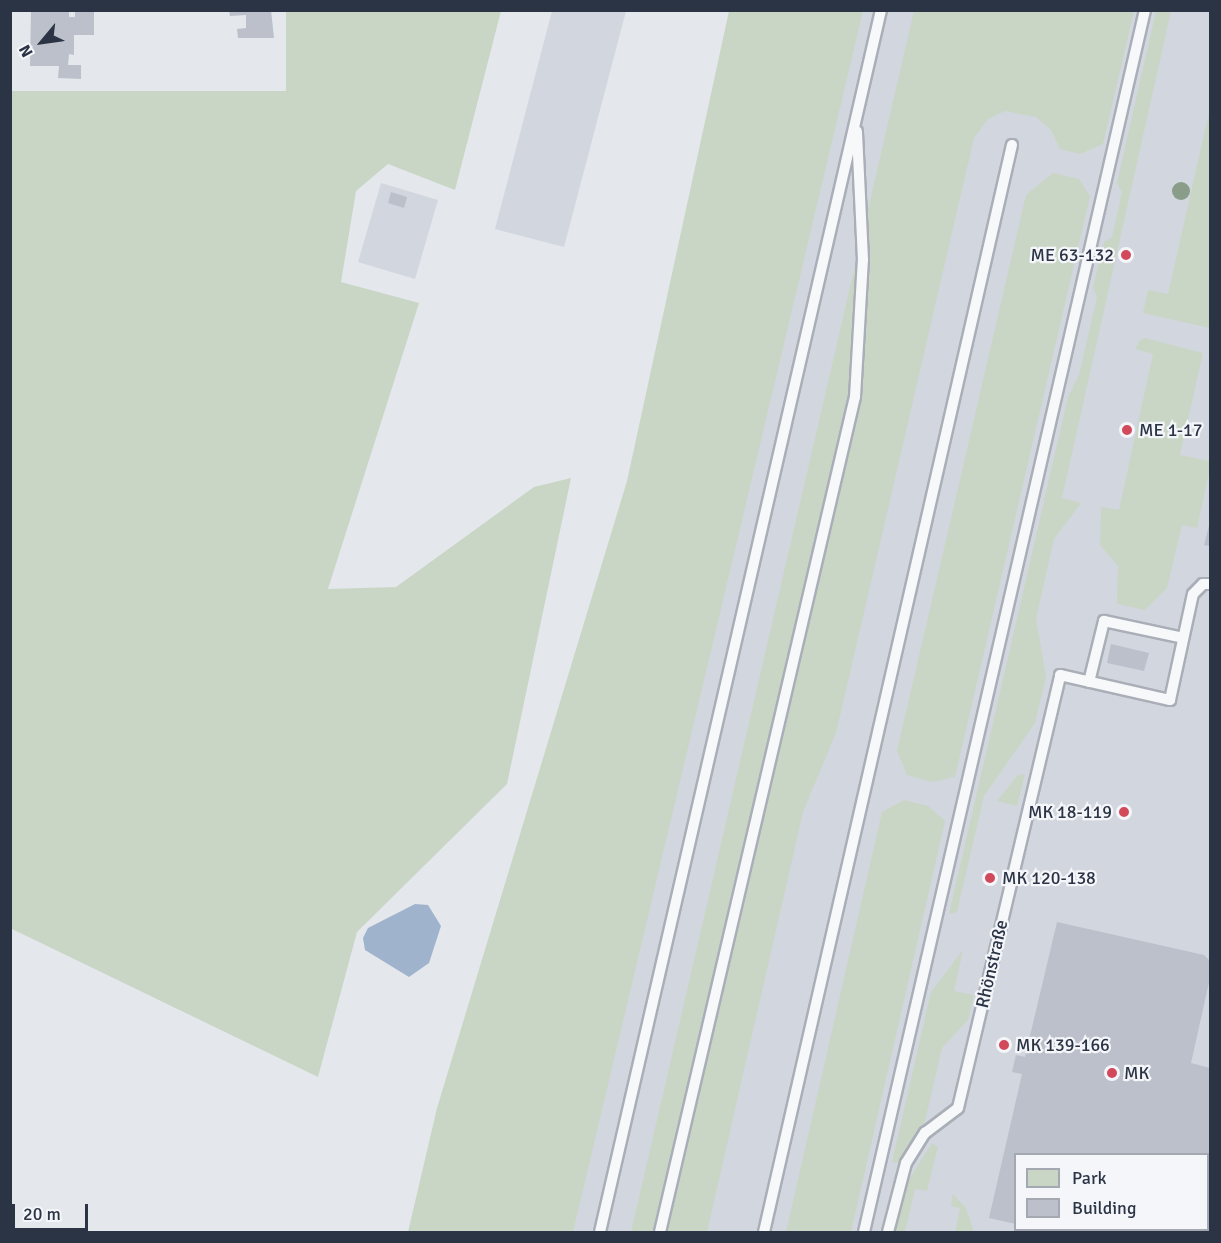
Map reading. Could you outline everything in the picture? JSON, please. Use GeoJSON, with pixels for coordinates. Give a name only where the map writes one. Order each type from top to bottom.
{"type":"FeatureCollection","features":[{"type":"Feature","properties":{"kind":"lane"},"geometry":{"type":"LineString","coordinates":[[600,1233],[881,10]]}},
{"type":"Feature","properties":{"kind":"lane"},"geometry":{"type":"LineString","coordinates":[[864,1233],[1145,10]]}},
{"type":"Feature","properties":{"kind":"lane"},"geometry":{"type":"LineString","coordinates":[[660,1233],[855,397],[863,260],[856,117]]}},
{"type":"Feature","properties":{"kind":"lane"},"geometry":{"type":"LineString","coordinates":[[764,1233],[1012,145]]}},
{"type":"Feature","properties":{"kind":"lane"},"geometry":{"type":"LineString","coordinates":[[1184,638],[1104,621],[1089,682],[1170,700],[1184,638],[1193,594],[1203,584],[1210,584]]}},
{"type":"Feature","properties":{"kind":"lane","name":"Rhönstraße"},"geometry":{"type":"LineString","coordinates":[[888,1233],[906,1163],[926,1133],[958,1108],[1060,675],[1089,682]]}},
{"type":"Feature","properties":{"kind":"shaded area"},"geometry":{"type":"Polygon","coordinates":[[[552,11],[626,11],[564,247],[495,229],[552,11]]]}},
{"type":"Feature","properties":{"kind":"shaded area"},"geometry":{"type":"Polygon","coordinates":[[[808,11],[1210,11],[1210,1232],[517,1232],[808,11]]]}},
{"type":"Feature","properties":{"kind":"shaded area"},"geometry":{"type":"Polygon","coordinates":[[[381,183],[438,200],[415,279],[358,262],[381,183]]]}},
{"type":"Feature","properties":{"kind":"green space"},"geometry":{"type":"Polygon","coordinates":[[[286,11],[501,11],[455,190],[388,164],[356,191],[341,282],[419,303],[328,589],[396,587],[534,487],[571,478],[507,784],[357,932],[318,1077],[10,928],[11,91],[286,91],[286,11]]]}},
{"type":"Feature","properties":{"kind":"green space"},"geometry":{"type":"Polygon","coordinates":[[[729,11],[863,11],[573,1232],[408,1232],[437,1108],[627,481],[729,11]]]}},
{"type":"Feature","properties":{"kind":"green space"},"geometry":{"type":"Polygon","coordinates":[[[914,11],[1134,11],[1103,144],[1080,154],[1060,149],[1051,130],[1036,117],[1005,111],[988,119],[974,138],[836,733],[803,812],[707,1232],[631,1232],[914,11]]]}},
{"type":"Feature","properties":{"kind":"green space"},"geometry":{"type":"Polygon","coordinates":[[[1156,11],[1171,11],[1062,498],[1081,503],[1054,539],[1036,619],[1046,677],[1035,723],[984,796],[957,912],[949,914],[1068,397],[1079,375],[1097,297],[1093,288],[1104,242],[1112,237],[1122,192],[1117,183],[1156,11]]]}},
{"type":"Feature","properties":{"kind":"green space"},"geometry":{"type":"Polygon","coordinates":[[[1210,108],[1210,328],[1143,313],[1148,290],[1168,294],[1210,108]]]}},
{"type":"Feature","properties":{"kind":"green space"},"geometry":{"type":"Polygon","coordinates":[[[1053,173],[1079,179],[1090,196],[955,777],[932,782],[907,775],[897,751],[1026,195],[1053,173]]]}},
{"type":"Feature","properties":{"kind":"green space"},"geometry":{"type":"Polygon","coordinates":[[[1145,338],[1203,353],[1180,455],[1210,461],[1210,468],[1197,528],[1182,525],[1167,588],[1145,610],[1117,604],[1118,566],[1100,545],[1101,507],[1119,510],[1153,354],[1135,349],[1140,340],[1145,338]]]}},
{"type":"Feature","properties":{"kind":"green space"},"geometry":{"type":"Polygon","coordinates":[[[1025,774],[1017,806],[997,801],[1018,775],[1025,774]]]}},
{"type":"Feature","properties":{"kind":"green space"},"geometry":{"type":"Polygon","coordinates":[[[904,800],[928,806],[945,821],[851,1232],[786,1232],[882,812],[904,800]]]}},
{"type":"Feature","properties":{"kind":"green space"},"geometry":{"type":"Polygon","coordinates":[[[963,950],[954,991],[974,995],[968,1020],[942,1048],[925,1121],[898,1163],[892,1162],[931,992],[963,950]]]}},
{"type":"Feature","properties":{"kind":"green space"},"geometry":{"type":"Polygon","coordinates":[[[932,1143],[938,1147],[927,1191],[915,1189],[905,1232],[894,1232],[910,1178],[932,1143]]]}},
{"type":"Feature","properties":{"kind":"green space"},"geometry":{"type":"Polygon","coordinates":[[[953,1194],[966,1208],[974,1232],[955,1232],[960,1208],[951,1206],[953,1194]]]}},
{"type":"Feature","properties":{"kind":"water"},"geometry":{"type":"Polygon","coordinates":[[[415,904],[428,905],[441,926],[429,963],[409,977],[365,950],[363,938],[368,928],[415,904]]]}},
{"type":"Feature","properties":{"kind":"building"},"geometry":{"type":"Polygon","coordinates":[[[31,10],[69,10],[69,17],[75,17],[75,10],[94,10],[94,35],[74,35],[74,55],[69,54],[68,65],[81,65],[81,79],[58,78],[59,66],[30,66],[31,10]]]}},
{"type":"Feature","properties":{"kind":"building"},"geometry":{"type":"Polygon","coordinates":[[[229,10],[271,10],[274,38],[238,38],[237,29],[246,28],[246,15],[230,16],[229,10]]]}},
{"type":"Feature","properties":{"kind":"building"},"geometry":{"type":"Polygon","coordinates":[[[391,192],[407,197],[404,208],[388,203],[391,192]]]}},
{"type":"Feature","properties":{"kind":"building"},"geometry":{"type":"Polygon","coordinates":[[[1210,522],[1210,546],[1204,545],[1210,522]]]}},
{"type":"Feature","properties":{"kind":"building"},"geometry":{"type":"Polygon","coordinates":[[[1111,644],[1149,653],[1144,671],[1107,663],[1111,644]]]}},
{"type":"Feature","properties":{"kind":"building","name":"MK"},"geometry":{"type":"Polygon","coordinates":[[[1057,922],[1204,955],[1210,961],[1210,978],[1191,1063],[1210,1068],[1210,1208],[1209,1153],[1014,1153],[1014,1224],[989,1218],[1022,1074],[1012,1072],[1016,1055],[1025,1057],[1057,922]]]}},
{"type":"Feature","properties":{"kind":"building"},"geometry":{"type":"Polygon","coordinates":[[[1098,1231],[1152,1231],[1152,1232],[1098,1231]]]}},
{"type":"Feature","properties":{"kind":"place","name":"ME 63-132"},"geometry":{"type":"Point","coordinates":[1126,255]}},
{"type":"Feature","properties":{"kind":"place","name":"ME 1-17"},"geometry":{"type":"Point","coordinates":[1127,430]}},
{"type":"Feature","properties":{"kind":"place","name":"MK 18-119"},"geometry":{"type":"Point","coordinates":[1124,812]}},
{"type":"Feature","properties":{"kind":"place","name":"MK 120-138"},"geometry":{"type":"Point","coordinates":[990,878]}},
{"type":"Feature","properties":{"kind":"place","name":"MK 139-166"},"geometry":{"type":"Point","coordinates":[1004,1045]}},
{"type":"Feature","properties":{"kind":"place","name":"MK"},"geometry":{"type":"Point","coordinates":[1112,1073]}}]}
